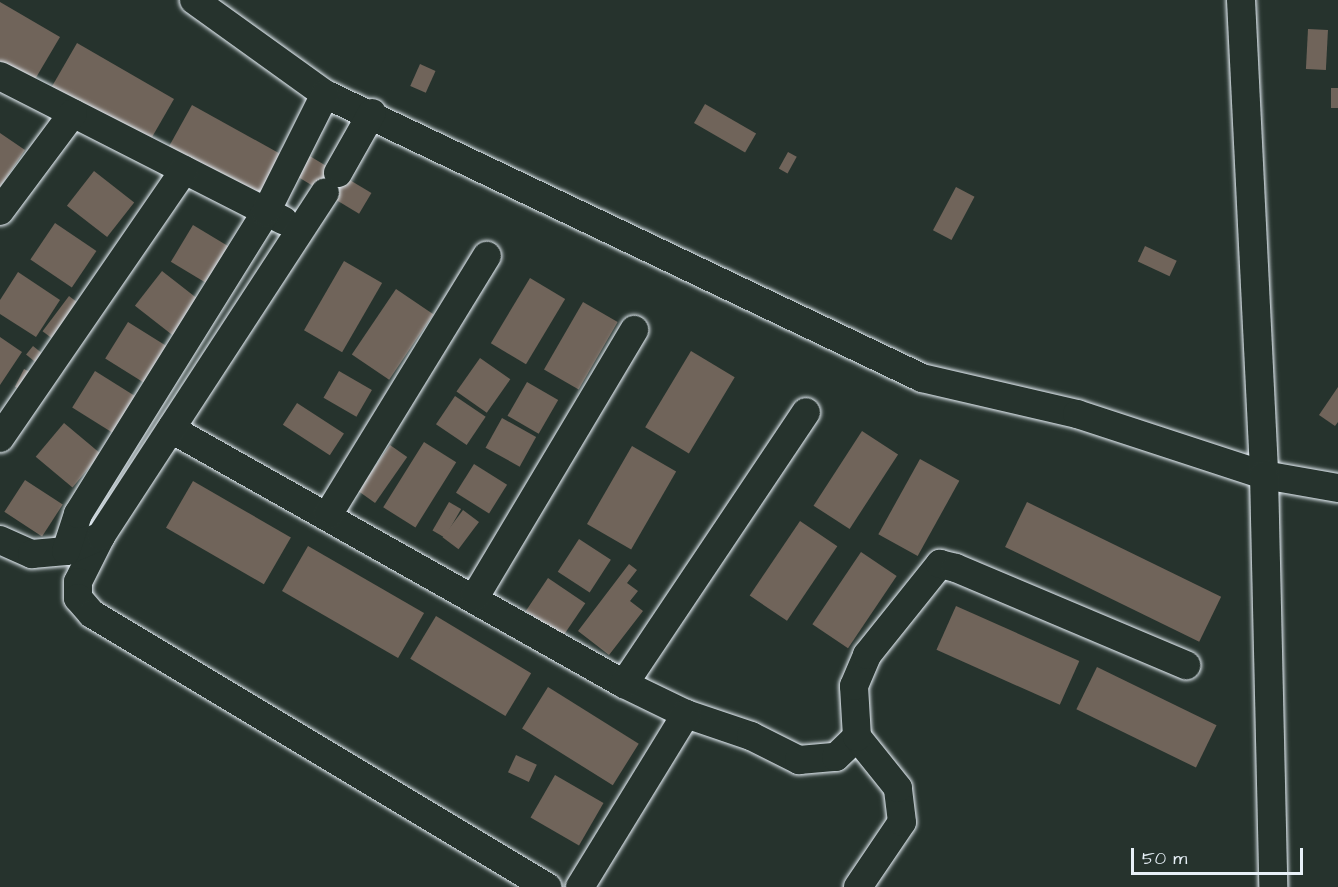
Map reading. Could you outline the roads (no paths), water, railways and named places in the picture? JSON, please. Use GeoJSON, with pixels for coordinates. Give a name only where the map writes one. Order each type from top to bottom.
{"type":"FeatureCollection","features":[{"type":"Feature","properties":{"kind":"street"},"geometry":{"type":"LineString","coordinates":[[194,0],[325,94],[372,113],[627,240],[922,378],[1077,414],[1264,475],[1338,488]]}},
{"type":"Feature","properties":{"kind":"street"},"geometry":{"type":"LineString","coordinates":[[1241,0],[1264,475],[1273,887]]}},
{"type":"Feature","properties":{"kind":"street"},"geometry":{"type":"LineString","coordinates":[[0,76],[301,230]]}},
{"type":"Feature","properties":{"kind":"street"},"geometry":{"type":"LineString","coordinates":[[66,551],[78,514],[266,212],[325,94]]}},
{"type":"Feature","properties":{"kind":"street"},"geometry":{"type":"LineString","coordinates":[[0,211],[73,113]]}},
{"type":"Feature","properties":{"kind":"street"},"geometry":{"type":"LineString","coordinates":[[372,113],[332,183],[100,536],[78,582],[78,598],[92,614],[547,887]]}},
{"type":"Feature","properties":{"kind":"street"},"geometry":{"type":"LineString","coordinates":[[0,438],[184,170]]}},
{"type":"Feature","properties":{"kind":"street"},"geometry":{"type":"LineString","coordinates":[[328,515],[487,256]]}},
{"type":"Feature","properties":{"kind":"street"},"geometry":{"type":"LineString","coordinates":[[475,597],[634,330]]}},
{"type":"Feature","properties":{"kind":"street"},"geometry":{"type":"LineString","coordinates":[[624,684],[806,412]]}},
{"type":"Feature","properties":{"kind":"street"},"geometry":{"type":"LineString","coordinates":[[171,429],[475,597],[624,684],[686,714],[751,736],[800,760],[836,757],[857,737]]}},
{"type":"Feature","properties":{"kind":"street"},"geometry":{"type":"LineString","coordinates":[[0,540],[32,554],[66,551],[100,536]]}},
{"type":"Feature","properties":{"kind":"street"},"geometry":{"type":"LineString","coordinates":[[858,887],[902,822],[898,788],[857,737],[854,686],[867,655],[940,564],[1186,665]]}},
{"type":"Feature","properties":{"kind":"street"},"geometry":{"type":"LineString","coordinates":[[580,887],[686,714]]}}]}
